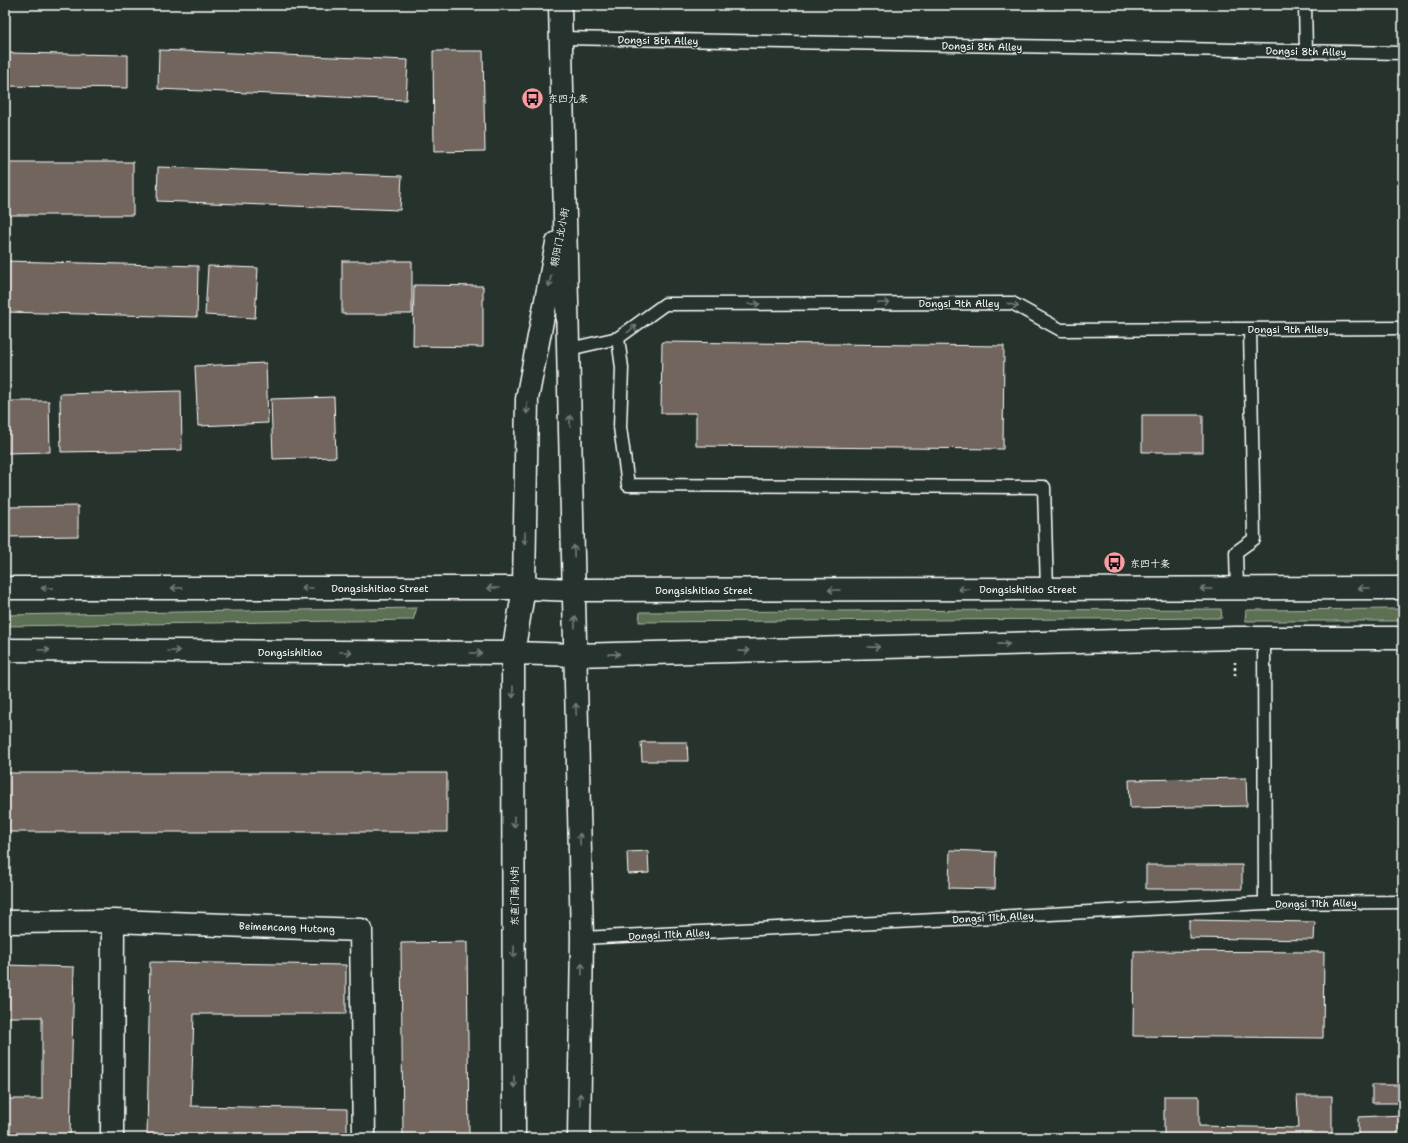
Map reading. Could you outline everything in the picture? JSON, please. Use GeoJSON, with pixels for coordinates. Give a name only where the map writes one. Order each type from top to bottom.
{"type":"FeatureCollection","features":[{"type":"Feature","properties":{"kind":"main road"},"geometry":{"type":"LineString","coordinates":[[560,5],[566,201]]}},
{"type":"Feature","properties":{"kind":"main road","name":"朝阳门北小街"},"geometry":{"type":"LineString","coordinates":[[566,201],[575,655]]}},
{"type":"Feature","properties":{"kind":"main road","name":"朝阳门北小街"},"geometry":{"type":"LineString","coordinates":[[513,653],[524,588],[527,399],[566,201]]}},
{"type":"Feature","properties":{"kind":"main road","name":"Dongsishitiao Street"},"geometry":{"type":"LineString","coordinates":[[5,588],[524,588],[574,590],[1403,588]]}},
{"type":"Feature","properties":{"kind":"main road"},"geometry":{"type":"LineString","coordinates":[[579,1138],[582,938],[575,655],[1264,638],[1403,638]]}},
{"type":"Feature","properties":{"kind":"main road","name":"Dongsishitiao"},"geometry":{"type":"LineString","coordinates":[[5,650],[513,653],[575,655]]}},
{"type":"Feature","properties":{"kind":"main road","name":"东直门南小街"},"geometry":{"type":"LineString","coordinates":[[513,653],[514,1138]]}},
{"type":"Feature","properties":{"kind":"main road"},"geometry":{"type":"LineString","coordinates":[[112,1138],[113,921]]}},
{"type":"Feature","properties":{"kind":"main road","name":"Beimencang Hutong"},"geometry":{"type":"LineString","coordinates":[[5,922],[113,921],[361,930],[364,1138]]}},
{"type":"Feature","properties":{"kind":"lane"},"geometry":{"type":"LineString","coordinates":[[1305,5],[1306,51]]}},
{"type":"Feature","properties":{"kind":"lane","name":"Dongsi 8th Alley"},"geometry":{"type":"LineString","coordinates":[[561,38],[1403,53]]}},
{"type":"Feature","properties":{"kind":"lane","name":"Dongsi 9th Alley"},"geometry":{"type":"LineString","coordinates":[[569,349],[618,338],[665,304],[1012,303],[1061,330],[1403,328]]}},
{"type":"Feature","properties":{"kind":"lane"},"geometry":{"type":"LineString","coordinates":[[1237,589],[1236,552],[1254,539],[1250,329]]}},
{"type":"Feature","properties":{"kind":"lane"},"geometry":{"type":"LineString","coordinates":[[618,338],[622,368],[620,427],[628,485],[1044,488],[1047,589]]}},
{"type":"Feature","properties":{"kind":"lane"},"geometry":{"type":"LineString","coordinates":[[1264,638],[1265,903]]}},
{"type":"Feature","properties":{"kind":"lane","name":"Dongsi 11th Alley"},"geometry":{"type":"LineString","coordinates":[[582,938],[1265,903],[1403,902]]}},
{"type":"Feature","properties":{"kind":"green space"},"geometry":{"type":"Polygon","coordinates":[[[417,608],[413,620],[5,626],[5,615],[417,608]]]}},
{"type":"Feature","properties":{"kind":"green space"},"geometry":{"type":"Polygon","coordinates":[[[1221,609],[1222,618],[639,622],[640,612],[1221,609]]]}},
{"type":"Feature","properties":{"kind":"green space"},"geometry":{"type":"Polygon","coordinates":[[[1403,609],[1403,621],[1245,621],[1246,610],[1403,609]]]}},
{"type":"Feature","properties":{"kind":"building"},"geometry":{"type":"Polygon","coordinates":[[[159,50],[408,60],[406,100],[158,89],[159,50]]]}},
{"type":"Feature","properties":{"kind":"building"},"geometry":{"type":"Polygon","coordinates":[[[433,51],[483,51],[485,151],[434,152],[433,51]]]}},
{"type":"Feature","properties":{"kind":"building"},"geometry":{"type":"Polygon","coordinates":[[[5,53],[128,55],[128,88],[5,86],[5,53]]]}},
{"type":"Feature","properties":{"kind":"building"},"geometry":{"type":"Polygon","coordinates":[[[5,162],[133,162],[133,215],[5,215],[5,162]]]}},
{"type":"Feature","properties":{"kind":"building"},"geometry":{"type":"Polygon","coordinates":[[[158,167],[402,176],[400,210],[157,201],[158,167]]]}},
{"type":"Feature","properties":{"kind":"building"},"geometry":{"type":"Polygon","coordinates":[[[5,261],[198,266],[197,317],[5,312],[5,261]]]}},
{"type":"Feature","properties":{"kind":"building"},"geometry":{"type":"Polygon","coordinates":[[[342,261],[412,261],[412,314],[342,314],[342,261]]]}},
{"type":"Feature","properties":{"kind":"building"},"geometry":{"type":"Polygon","coordinates":[[[208,266],[258,268],[255,318],[205,315],[208,266]]]}},
{"type":"Feature","properties":{"kind":"building"},"geometry":{"type":"Polygon","coordinates":[[[414,285],[483,286],[483,347],[413,346],[414,285]]]}},
{"type":"Feature","properties":{"kind":"building"},"geometry":{"type":"Polygon","coordinates":[[[662,342],[1004,346],[1003,449],[696,446],[696,413],[661,413],[662,342]]]}},
{"type":"Feature","properties":{"kind":"building"},"geometry":{"type":"Polygon","coordinates":[[[266,363],[268,423],[198,426],[195,366],[266,363]]]}},
{"type":"Feature","properties":{"kind":"building"},"geometry":{"type":"Polygon","coordinates":[[[181,391],[182,450],[61,452],[60,394],[181,391]]]}},
{"type":"Feature","properties":{"kind":"building"},"geometry":{"type":"Polygon","coordinates":[[[334,397],[336,457],[273,459],[271,399],[334,397]]]}},
{"type":"Feature","properties":{"kind":"building"},"geometry":{"type":"Polygon","coordinates":[[[5,401],[49,401],[50,452],[5,453],[5,401]]]}},
{"type":"Feature","properties":{"kind":"building"},"geometry":{"type":"Polygon","coordinates":[[[1142,415],[1203,415],[1203,452],[1142,452],[1142,415]]]}},
{"type":"Feature","properties":{"kind":"building"},"geometry":{"type":"Polygon","coordinates":[[[78,506],[78,536],[5,537],[5,507],[78,506]]]}},
{"type":"Feature","properties":{"kind":"building"},"geometry":{"type":"Polygon","coordinates":[[[641,742],[687,742],[688,761],[642,761],[641,742]]]}},
{"type":"Feature","properties":{"kind":"building"},"geometry":{"type":"Polygon","coordinates":[[[5,773],[447,773],[447,832],[5,832],[5,773]]]}},
{"type":"Feature","properties":{"kind":"building"},"geometry":{"type":"Polygon","coordinates":[[[1246,778],[1247,806],[1130,808],[1129,780],[1246,778]]]}},
{"type":"Feature","properties":{"kind":"building"},"geometry":{"type":"Polygon","coordinates":[[[950,850],[996,852],[995,889],[949,888],[950,850]]]}},
{"type":"Feature","properties":{"kind":"building"},"geometry":{"type":"Polygon","coordinates":[[[648,851],[649,873],[628,874],[627,852],[648,851]]]}},
{"type":"Feature","properties":{"kind":"building"},"geometry":{"type":"Polygon","coordinates":[[[1146,865],[1242,865],[1242,889],[1146,889],[1146,865]]]}},
{"type":"Feature","properties":{"kind":"building"},"geometry":{"type":"Polygon","coordinates":[[[1189,920],[1315,922],[1314,940],[1189,938],[1189,920]]]}},
{"type":"Feature","properties":{"kind":"building"},"geometry":{"type":"Polygon","coordinates":[[[467,942],[469,1138],[403,1138],[401,943],[467,942]]]}},
{"type":"Feature","properties":{"kind":"building"},"geometry":{"type":"Polygon","coordinates":[[[1134,951],[1324,952],[1323,1038],[1133,1036],[1134,951]]]}},
{"type":"Feature","properties":{"kind":"building"},"geometry":{"type":"Polygon","coordinates":[[[150,962],[346,965],[346,1014],[194,1014],[191,1106],[347,1109],[347,1138],[147,1138],[150,962]]]}},
{"type":"Feature","properties":{"kind":"building"},"geometry":{"type":"Polygon","coordinates":[[[5,965],[74,967],[70,1138],[5,1138],[5,1099],[42,1099],[42,1017],[5,1017],[5,965]]]}},
{"type":"Feature","properties":{"kind":"building"},"geometry":{"type":"Polygon","coordinates":[[[1372,1085],[1403,1085],[1403,1103],[1372,1103],[1372,1085]]]}},
{"type":"Feature","properties":{"kind":"building"},"geometry":{"type":"Polygon","coordinates":[[[1164,1096],[1199,1096],[1199,1126],[1299,1128],[1297,1096],[1332,1096],[1332,1138],[1164,1138],[1164,1096]]]}},
{"type":"Feature","properties":{"kind":"building"},"geometry":{"type":"Polygon","coordinates":[[[1403,1115],[1403,1138],[1358,1138],[1358,1117],[1403,1115]]]}},
{"type":"Feature","properties":{"kind":"place","name":"东四九条"},"geometry":{"type":"Point","coordinates":[532,98]}},
{"type":"Feature","properties":{"kind":"place","name":"东四十条"},"geometry":{"type":"Point","coordinates":[1115,563]}}]}
